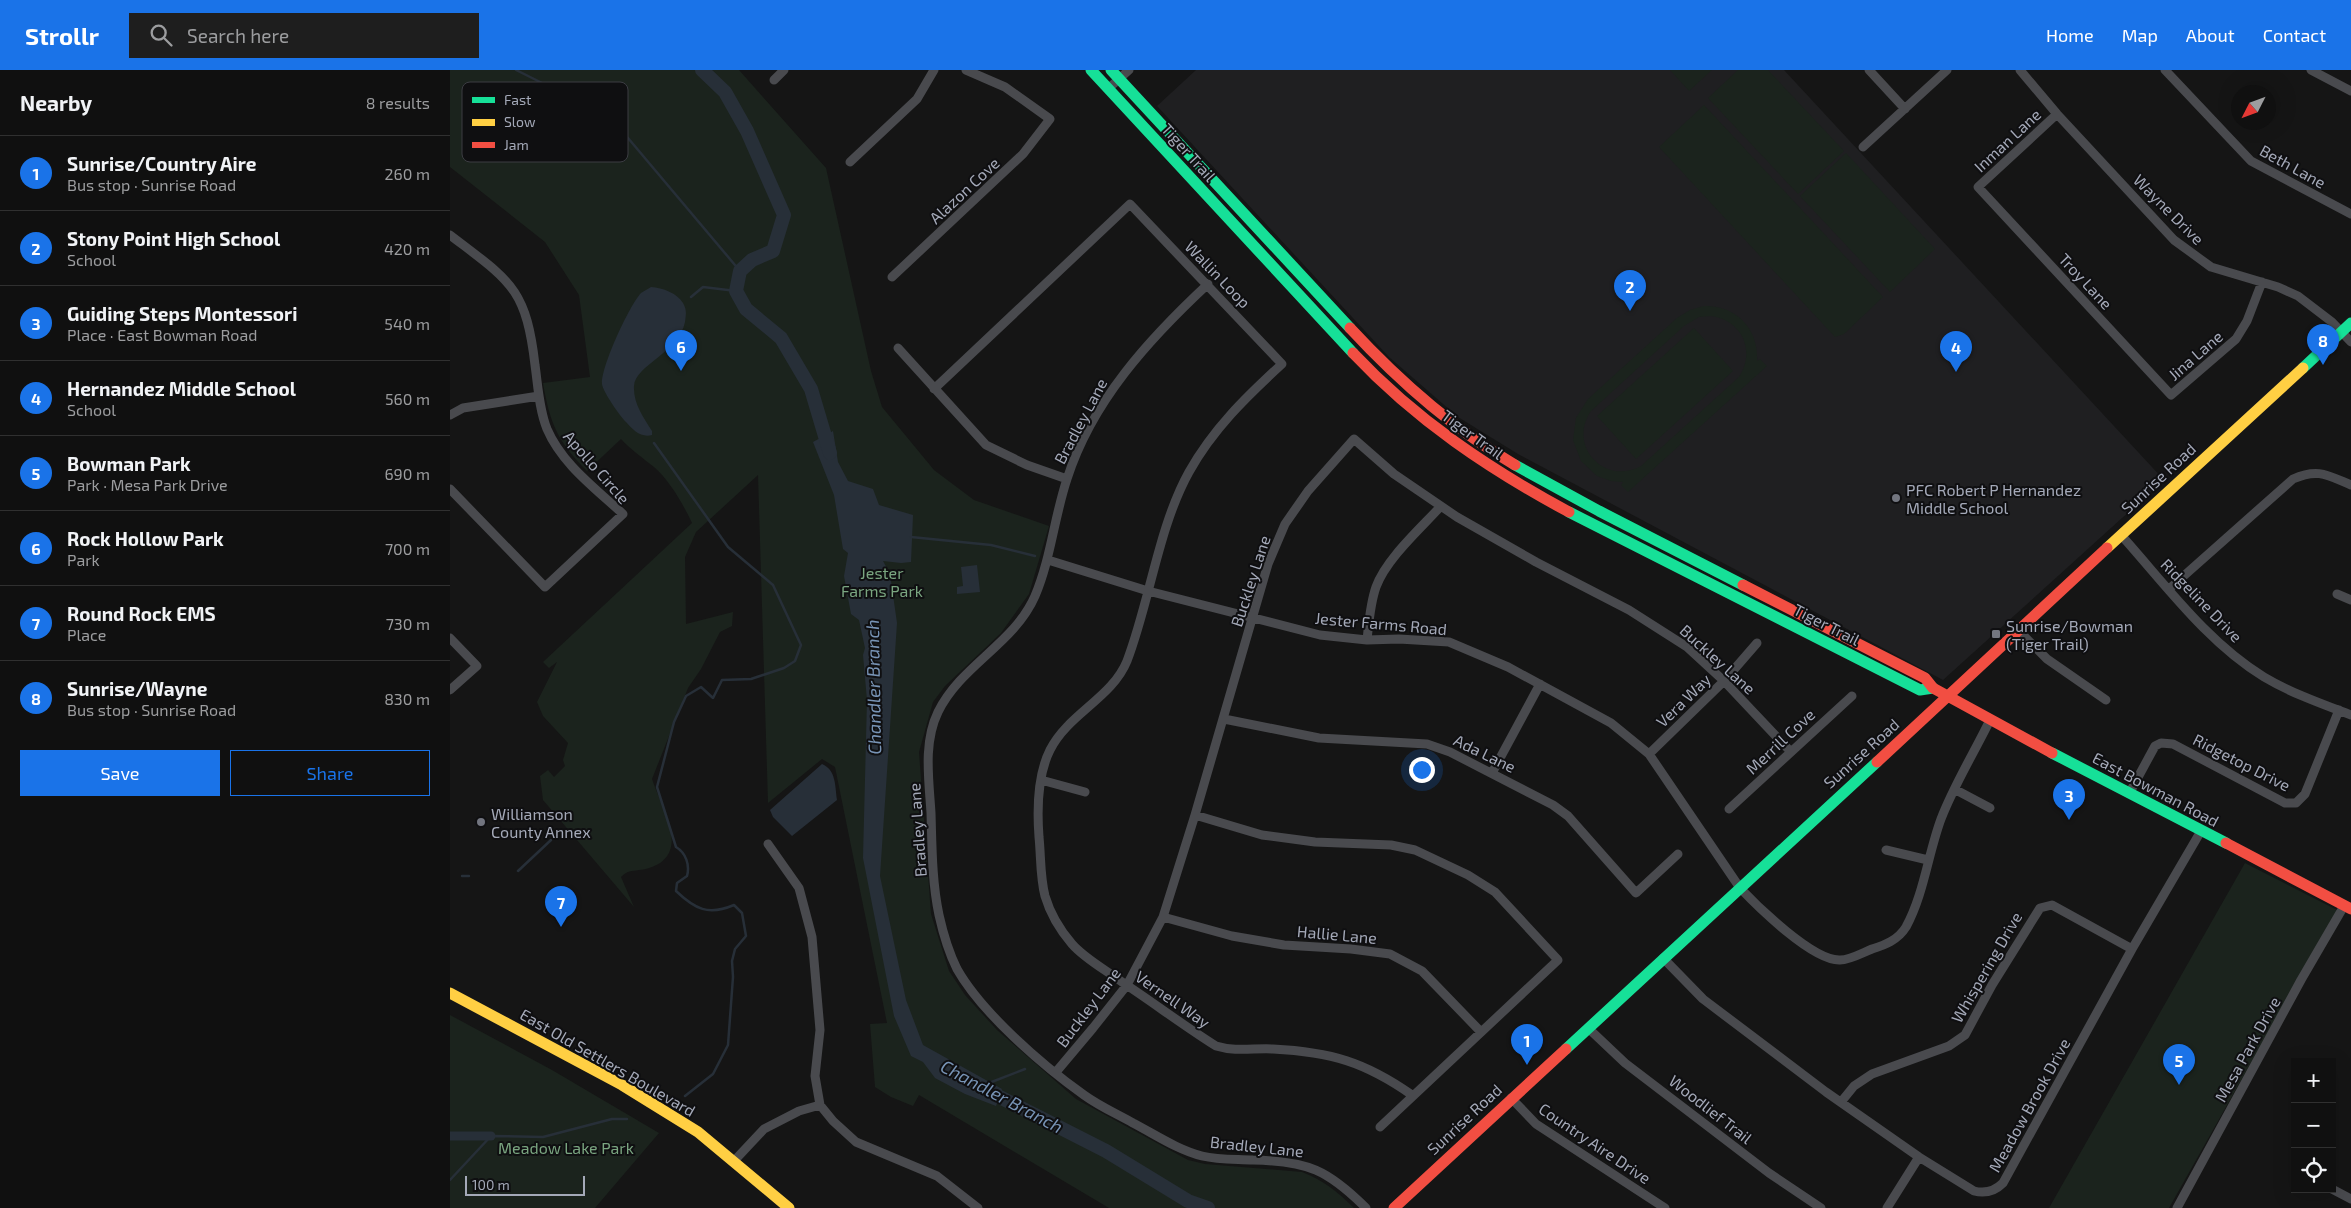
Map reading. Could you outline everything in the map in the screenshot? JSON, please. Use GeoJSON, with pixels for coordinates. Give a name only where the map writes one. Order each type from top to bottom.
{"type":"FeatureCollection","features":[{"type":"Feature","properties":{"kind":"street"},"geometry":{"type":"LineString","coordinates":[[774,80],[784,70]]}},
{"type":"Feature","properties":{"kind":"street"},"geometry":{"type":"LineString","coordinates":[[850,162],[917,99],[934,70]]}},
{"type":"Feature","properties":{"kind":"street","name":"Alazon Cove"},"geometry":{"type":"LineString","coordinates":[[892,277],[1023,154],[1050,120],[1005,87],[966,70]]}},
{"type":"Feature","properties":{"kind":"street","name":"Tiger Trail"},"geometry":{"type":"LineString","coordinates":[[1091,70],[1362,362],[1400,398],[1470,454],[1518,484],[1702,582],[1822,639],[1920,690],[1933,688]]}},
{"type":"Feature","properties":{"kind":"street","name":"Tiger Trail"},"geometry":{"type":"LineString","coordinates":[[1111,70],[1370,350],[1409,388],[1448,420],[1524,470],[1679,553],[1828,627],[1925,678],[1933,688],[1946,696]]}},
{"type":"Feature","properties":{"kind":"street"},"geometry":{"type":"LineString","coordinates":[[1109,88],[1129,70]]}},
{"type":"Feature","properties":{"kind":"street"},"geometry":{"type":"LineString","coordinates":[[1869,70],[1905,109]]}},
{"type":"Feature","properties":{"kind":"street"},"geometry":{"type":"LineString","coordinates":[[1863,147],[1947,70]]}},
{"type":"Feature","properties":{"kind":"street","name":"Wayne Drive"},"geometry":{"type":"LineString","coordinates":[[2020,70],[2057,114],[2174,240],[2211,267],[2285,290],[2310,304],[2351,342]]}},
{"type":"Feature","properties":{"kind":"street","name":"Beth Lane"},"geometry":{"type":"LineString","coordinates":[[2164,70],[2241,153],[2251,161],[2351,214]]}},
{"type":"Feature","properties":{"kind":"street"},"geometry":{"type":"LineString","coordinates":[[2312,70],[2351,91]]}},
{"type":"Feature","properties":{"kind":"street","name":"Inman Lane"},"geometry":{"type":"LineString","coordinates":[[1978,187],[2057,114]]}},
{"type":"Feature","properties":{"kind":"street","name":"Troy Lane"},"geometry":{"type":"LineString","coordinates":[[1978,187],[2171,395]]}},
{"type":"Feature","properties":{"kind":"street","name":"Wallin Loop"},"geometry":{"type":"LineString","coordinates":[[934,389],[1130,204],[1282,364],[1231,412],[1206,444],[1188,473],[1176,500],[1148,591]]}},
{"type":"Feature","properties":{"kind":"street","name":"Apollo Circle"},"geometry":{"type":"LineString","coordinates":[[450,235],[497,271],[516,292],[526,312],[531,331],[539,396],[546,427],[557,448],[570,464],[622,514],[544,587],[450,489]]}},
{"type":"Feature","properties":{"kind":"street","name":"Jina Lane"},"geometry":{"type":"LineString","coordinates":[[2171,395],[2236,339],[2247,321],[2262,282]]}},
{"type":"Feature","properties":{"kind":"street","name":"Bradley Lane"},"geometry":{"type":"LineString","coordinates":[[1208,284],[1150,341],[1124,371],[1097,415],[1067,479],[1048,560],[1034,599],[1023,620],[948,694],[936,716],[927,763],[933,867],[938,914],[957,968],[982,1003],[1056,1072],[1095,1102],[1184,1150],[1220,1159],[1285,1161],[1313,1168],[1341,1184],[1366,1208]]}},
{"type":"Feature","properties":{"kind":"street","name":"Sunrise Road"},"geometry":{"type":"LineString","coordinates":[[1394,1208],[2351,323]]}},
{"type":"Feature","properties":{"kind":"street"},"geometry":{"type":"LineString","coordinates":[[898,348],[986,445],[1027,465],[1067,479]]}},
{"type":"Feature","properties":{"kind":"street"},"geometry":{"type":"LineString","coordinates":[[450,415],[463,408],[539,396]]}},
{"type":"Feature","properties":{"kind":"street","name":"Buckley Lane"},"geometry":{"type":"LineString","coordinates":[[1056,1072],[1094,1028],[1126,985],[1163,916],[1224,718],[1268,564],[1285,524],[1308,490],[1354,439],[1394,474],[1441,506],[1536,562],[1660,628],[1687,647],[1724,681],[1791,752]]}},
{"type":"Feature","properties":{"kind":"street"},"geometry":{"type":"LineString","coordinates":[[2169,589],[2293,479],[2309,472],[2329,476],[2351,485]]}},
{"type":"Feature","properties":{"kind":"street"},"geometry":{"type":"LineString","coordinates":[[1367,640],[1370,607],[1377,585],[1394,559],[1441,506]]}},
{"type":"Feature","properties":{"kind":"street","name":"Ridgeline Drive"},"geometry":{"type":"LineString","coordinates":[[2121,535],[2201,625],[2242,662],[2265,677],[2323,705],[2351,715]]}},
{"type":"Feature","properties":{"kind":"street","name":"Jester Farms Road"},"geometry":{"type":"LineString","coordinates":[[1048,560],[1148,591],[1320,635],[1367,640],[1399,639],[1449,642],[1476,652],[1540,684],[1611,723],[1649,754],[1740,888],[1786,931],[1820,954],[1842,960],[1886,944],[1902,932],[1915,908],[1941,819],[1990,720]]}},
{"type":"Feature","properties":{"kind":"street","name":"Vernell Way"},"geometry":{"type":"LineString","coordinates":[[1148,591],[1121,672],[1110,686],[1056,740],[1045,761],[1041,780],[1039,828],[1043,883],[1050,909],[1064,934],[1079,951],[1216,1046],[1237,1051],[1266,1049],[1335,1056],[1378,1074],[1412,1095]]}},
{"type":"Feature","properties":{"kind":"street"},"geometry":{"type":"LineString","coordinates":[[2337,594],[2351,600]]}},
{"type":"Feature","properties":{"kind":"street"},"geometry":{"type":"LineString","coordinates":[[2018,630],[2047,659],[2106,700]]}},
{"type":"Feature","properties":{"kind":"street"},"geometry":{"type":"LineString","coordinates":[[450,638],[477,666],[450,690]]}},
{"type":"Feature","properties":{"kind":"street","name":"Vera Way"},"geometry":{"type":"LineString","coordinates":[[1649,754],[1724,681],[1757,643]]}},
{"type":"Feature","properties":{"kind":"street"},"geometry":{"type":"LineString","coordinates":[[1492,773],[1540,684]]}},
{"type":"Feature","properties":{"kind":"street","name":"Merrill Cove"},"geometry":{"type":"LineString","coordinates":[[1729,809],[1852,696]]}},
{"type":"Feature","properties":{"kind":"street","name":"East Bowman Road"},"geometry":{"type":"LineString","coordinates":[[1946,696],[2348,907]]}},
{"type":"Feature","properties":{"kind":"street","name":"Ridgetop Drive"},"geometry":{"type":"LineString","coordinates":[[2130,792],[2155,746],[2167,743],[2173,744],[2285,803],[2296,803],[2305,794],[2339,710]]}},
{"type":"Feature","properties":{"kind":"street","name":"Ada Lane"},"geometry":{"type":"LineString","coordinates":[[1224,718],[1319,738],[1427,744],[1450,752],[1552,805],[1568,816],[1636,893],[1678,854]]}},
{"type":"Feature","properties":{"kind":"street"},"geometry":{"type":"LineString","coordinates":[[1041,780],[1085,792]]}},
{"type":"Feature","properties":{"kind":"street"},"geometry":{"type":"LineString","coordinates":[[1956,790],[1990,808]]}},
{"type":"Feature","properties":{"kind":"street"},"geometry":{"type":"LineString","coordinates":[[1195,815],[1262,835],[1315,842],[1391,845],[1415,850],[1468,875],[1495,892],[1558,960],[1380,1126]]}},
{"type":"Feature","properties":{"kind":"street","name":"Meadow Brook Drive"},"geometry":{"type":"LineString","coordinates":[[1663,958],[1704,999],[1841,1102],[1919,1157],[1974,1191],[1987,1192],[2000,1187],[2132,949],[2201,831]]}},
{"type":"Feature","properties":{"kind":"street"},"geometry":{"type":"LineString","coordinates":[[768,844],[799,888],[812,937],[820,1030],[815,1076],[820,1105],[833,1121],[856,1142],[937,1176],[978,1208]]}},
{"type":"Feature","properties":{"kind":"street"},"geometry":{"type":"LineString","coordinates":[[1886,850],[1928,860]]}},
{"type":"Feature","properties":{"kind":"street","name":"Whispering Drive"},"geometry":{"type":"LineString","coordinates":[[1841,1102],[1854,1086],[1872,1074],[1948,1046],[1965,1035],[1992,985],[2040,908],[2052,905],[2132,949]]}},
{"type":"Feature","properties":{"kind":"street","name":"Mesa Park Drive"},"geometry":{"type":"LineString","coordinates":[[2178,1208],[2301,980],[2348,907]]}},
{"type":"Feature","properties":{"kind":"street","name":"Hallie Lane"},"geometry":{"type":"LineString","coordinates":[[1163,916],[1232,936],[1284,945],[1351,949],[1390,954],[1422,971],[1481,1032]]}},
{"type":"Feature","properties":{"kind":"street","name":"East Old Settlers Boulevard"},"geometry":{"type":"LineString","coordinates":[[450,993],[650,1102],[698,1132],[790,1208]]}},
{"type":"Feature","properties":{"kind":"street","name":"Woodlief Trail"},"geometry":{"type":"LineString","coordinates":[[1588,1028],[1625,1063],[1770,1174],[1821,1208]]}},
{"type":"Feature","properties":{"kind":"street","name":"Country Aire Drive"},"geometry":{"type":"LineString","coordinates":[[1511,1098],[1536,1124],[1665,1208]]}},
{"type":"Feature","properties":{"kind":"street"},"geometry":{"type":"LineString","coordinates":[[734,1161],[764,1129],[799,1111],[820,1105]]}},
{"type":"Feature","properties":{"kind":"street"},"geometry":{"type":"LineString","coordinates":[[1887,1208],[1919,1157]]}},
{"type":"Feature","properties":{"kind":"street"},"geometry":{"type":"LineString","coordinates":[[2336,1191],[2351,1199]]}},
{"type":"Feature","properties":{"kind":"shaded area"},"geometry":{"type":"Polygon","coordinates":[[[1196,70],[1784,70],[2164,480],[1943,680],[1518,454],[1458,417],[1389,357],[1157,106],[1196,70]]]}},
{"type":"Feature","properties":{"kind":"green space","name":"Jester Farms Park"},"geometry":{"type":"Polygon","coordinates":[[[450,70],[739,70],[826,168],[871,371],[882,407],[934,470],[974,500],[1049,526],[1029,594],[1001,633],[945,686],[933,702],[919,752],[931,914],[949,971],[965,995],[997,1030],[1076,1099],[1188,1160],[1205,1164],[1302,1172],[1330,1187],[1354,1208],[1109,1208],[919,1095],[913,1106],[891,1097],[875,1087],[870,1024],[887,1023],[835,767],[822,759],[768,803],[758,475],[696,532],[685,557],[686,624],[733,612],[732,626],[720,632],[701,669],[688,688],[652,779],[667,816],[672,841],[669,852],[662,861],[649,868],[627,872],[621,877],[634,907],[543,800],[540,776],[548,770],[554,777],[565,766],[563,760],[568,743],[543,716],[537,702],[557,662],[549,668],[543,662],[692,523],[671,486],[654,467],[621,439],[587,471],[562,441],[552,421],[543,383],[590,377],[579,295],[545,242],[450,167],[450,70]]]}},
{"type":"Feature","properties":{"kind":"green space"},"geometry":{"type":"Polygon","coordinates":[[[1670,70],[1712,70],[1689,91],[1670,70]]]}},
{"type":"Feature","properties":{"kind":"green space"},"geometry":{"type":"Polygon","coordinates":[[[1738,70],[1768,70],[1844,151],[1798,194],[1708,98],[1738,70]]]}},
{"type":"Feature","properties":{"kind":"green space"},"geometry":{"type":"Polygon","coordinates":[[[1704,105],[1883,297],[1844,334],[1835,337],[1659,147],[1704,105]]]}},
{"type":"Feature","properties":{"kind":"green space"},"geometry":{"type":"Polygon","coordinates":[[[1846,153],[1935,249],[1890,292],[1800,196],[1846,153]]]}},
{"type":"Feature","properties":{"kind":"green space"},"geometry":{"type":"Polygon","coordinates":[[[1704,306],[1716,307],[1735,315],[1750,329],[1757,349],[1757,361],[1760,359],[1767,366],[1628,492],[1621,485],[1623,482],[1611,481],[1597,476],[1581,461],[1573,440],[1576,418],[1588,399],[1677,318],[1690,310],[1704,306]],[[1711,316],[1699,317],[1684,326],[1591,411],[1585,424],[1584,437],[1587,449],[1603,467],[1615,471],[1628,471],[1641,466],[1739,377],[1744,367],[1746,347],[1738,330],[1722,319],[1711,316]]]}},
{"type":"Feature","properties":{"kind":"green space"},"geometry":{"type":"Polygon","coordinates":[[[1694,328],[1733,371],[1636,459],[1597,416],[1694,328]]]}},
{"type":"Feature","properties":{"kind":"green space"},"geometry":{"type":"Polygon","coordinates":[[[2245,863],[2337,910],[2169,1208],[2049,1208],[2245,863]]]}},
{"type":"Feature","properties":{"kind":"green space","name":"Meadow Lake Park"},"geometry":{"type":"Polygon","coordinates":[[[450,1015],[552,1070],[659,1133],[595,1208],[450,1208],[450,1015]]]}},
{"type":"Feature","properties":{"kind":"water"},"geometry":{"type":"Polygon","coordinates":[[[651,287],[665,290],[677,296],[684,305],[686,314],[681,333],[675,342],[636,378],[634,386],[635,398],[639,410],[652,431],[652,435],[648,436],[638,433],[623,419],[608,398],[602,384],[606,364],[623,323],[641,293],[651,287]]]}},
{"type":"Feature","properties":{"kind":"water"},"geometry":{"type":"Polygon","coordinates":[[[833,431],[838,462],[848,481],[873,489],[879,505],[913,515],[911,562],[883,561],[890,574],[897,623],[880,876],[906,1000],[923,1045],[1002,1089],[996,1106],[965,1094],[935,1078],[923,1062],[911,1056],[894,1016],[863,858],[867,700],[863,655],[865,648],[859,620],[851,614],[844,576],[848,553],[843,549],[834,495],[813,442],[833,431]]]}},
{"type":"Feature","properties":{"kind":"water"},"geometry":{"type":"Polygon","coordinates":[[[977,565],[980,592],[957,594],[957,587],[963,586],[961,567],[977,565]]]}},
{"type":"Feature","properties":{"kind":"water"},"geometry":{"type":"Polygon","coordinates":[[[822,764],[832,774],[837,800],[792,836],[773,817],[770,810],[822,764]]]}},
{"type":"Feature","properties":{"kind":"waterway"},"geometry":{"type":"LineString","coordinates":[[516,70],[540,82]]}},
{"type":"Feature","properties":{"kind":"waterway","name":"Chandler Branch"},"geometry":{"type":"LineString","coordinates":[[702,70],[725,92],[747,131],[784,215],[773,251],[752,260],[740,271],[736,291],[746,309],[781,338],[811,389],[830,453]]}},
{"type":"Feature","properties":{"kind":"waterway"},"geometry":{"type":"LineString","coordinates":[[628,138],[740,271]]}},
{"type":"Feature","properties":{"kind":"waterway"},"geometry":{"type":"LineString","coordinates":[[691,297],[703,287],[736,291]]}},
{"type":"Feature","properties":{"kind":"waterway"},"geometry":{"type":"LineString","coordinates":[[654,443],[728,547],[773,585],[801,645],[795,661],[784,668],[751,679],[722,680],[713,698],[701,687],[686,696],[674,722],[657,787],[676,847],[685,856],[687,864],[687,876],[677,883],[676,891],[689,902],[702,909],[717,910],[734,905],[742,913],[746,936],[735,949],[732,961],[733,977],[728,1045],[713,1074],[685,1096]]}},
{"type":"Feature","properties":{"kind":"waterway"},"geometry":{"type":"LineString","coordinates":[[911,537],[991,545],[1035,556]]}},
{"type":"Feature","properties":{"kind":"waterway"},"geometry":{"type":"LineString","coordinates":[[518,871],[551,840]]}},
{"type":"Feature","properties":{"kind":"waterway"},"geometry":{"type":"LineString","coordinates":[[462,876],[469,876]]}},
{"type":"Feature","properties":{"kind":"waterway"},"geometry":{"type":"LineString","coordinates":[[989,1083],[1025,1069]]}},
{"type":"Feature","properties":{"kind":"waterway","name":"Chandler Branch"},"geometry":{"type":"LineString","coordinates":[[984,1089],[1106,1151],[1188,1201],[1208,1208]]}},
{"type":"Feature","properties":{"kind":"waterway"},"geometry":{"type":"LineString","coordinates":[[450,1180],[491,1136],[543,1137],[612,1119],[627,1119]]}},
{"type":"Feature","properties":{"kind":"waterway"},"geometry":{"type":"LineString","coordinates":[[450,1136],[491,1136]]}},
{"type":"Feature","properties":{"kind":"traffic: fast"},"geometry":{"type":"LineString","coordinates":[[1091,70],[1353,353]]}},
{"type":"Feature","properties":{"kind":"traffic: fast"},"geometry":{"type":"LineString","coordinates":[[1111,70],[1350,328]]}},
{"type":"Feature","properties":{"kind":"traffic: fast"},"geometry":{"type":"LineString","coordinates":[[2303,368],[2351,323]]}},
{"type":"Feature","properties":{"kind":"traffic: fast"},"geometry":{"type":"LineString","coordinates":[[1515,465],[1599,511],[1743,585]]}},
{"type":"Feature","properties":{"kind":"traffic: fast"},"geometry":{"type":"LineString","coordinates":[[1569,512],[1920,690],[1933,688]]}},
{"type":"Feature","properties":{"kind":"traffic: fast"},"geometry":{"type":"LineString","coordinates":[[2052,753],[2226,843]]}},
{"type":"Feature","properties":{"kind":"traffic: fast"},"geometry":{"type":"LineString","coordinates":[[1566,1049],[1877,762]]}},
{"type":"Feature","properties":{"kind":"traffic: slow"},"geometry":{"type":"LineString","coordinates":[[2107,548],[2303,368]]}},
{"type":"Feature","properties":{"kind":"traffic: slow"},"geometry":{"type":"LineString","coordinates":[[450,993],[622,1085],[698,1132],[789,1208]]}},
{"type":"Feature","properties":{"kind":"traffic: jam"},"geometry":{"type":"LineString","coordinates":[[1350,328],[1388,367],[1427,402],[1492,451],[1515,465]]}},
{"type":"Feature","properties":{"kind":"traffic: jam"},"geometry":{"type":"LineString","coordinates":[[1353,353],[1402,400],[1455,442],[1539,496],[1569,512]]}},
{"type":"Feature","properties":{"kind":"traffic: jam"},"geometry":{"type":"LineString","coordinates":[[1877,762],[2107,548]]}},
{"type":"Feature","properties":{"kind":"traffic: jam"},"geometry":{"type":"LineString","coordinates":[[1743,585],[1925,678],[1933,688],[2052,753]]}},
{"type":"Feature","properties":{"kind":"traffic: jam"},"geometry":{"type":"LineString","coordinates":[[2226,843],[2351,909]]}},
{"type":"Feature","properties":{"kind":"traffic: jam"},"geometry":{"type":"LineString","coordinates":[[1394,1208],[1566,1049]]}},
{"type":"Feature","properties":{"kind":"place","name":"Stony Point High School"},"geometry":{"type":"Point","coordinates":[1630,311]}},
{"type":"Feature","properties":{"kind":"place","name":"Sunrise/Wayne"},"geometry":{"type":"Point","coordinates":[2323,365]}},
{"type":"Feature","properties":{"kind":"place","name":"Rock Hollow Park"},"geometry":{"type":"Point","coordinates":[681,371]}},
{"type":"Feature","properties":{"kind":"place","name":"Hernandez Middle School"},"geometry":{"type":"Point","coordinates":[1956,372]}},
{"type":"Feature","properties":{"kind":"place","name":"PFC Robert P Hernandez Middle School"},"geometry":{"type":"Point","coordinates":[1896,498]}},
{"type":"Feature","properties":{"kind":"place","name":"Sunrise/Bowman (Tiger Trail)"},"geometry":{"type":"Point","coordinates":[1996,634]}},
{"type":"Feature","properties":{"kind":"place","name":"Guiding Steps Montessori"},"geometry":{"type":"Point","coordinates":[2069,820]}},
{"type":"Feature","properties":{"kind":"place","name":"Williamson County Annex"},"geometry":{"type":"Point","coordinates":[481,822]}},
{"type":"Feature","properties":{"kind":"place","name":"Round Rock EMS"},"geometry":{"type":"Point","coordinates":[561,927]}},
{"type":"Feature","properties":{"kind":"place","name":"Sunrise/Country Aire"},"geometry":{"type":"Point","coordinates":[1527,1065]}},
{"type":"Feature","properties":{"kind":"place","name":"Bowman Park"},"geometry":{"type":"Point","coordinates":[2179,1085]}}]}
